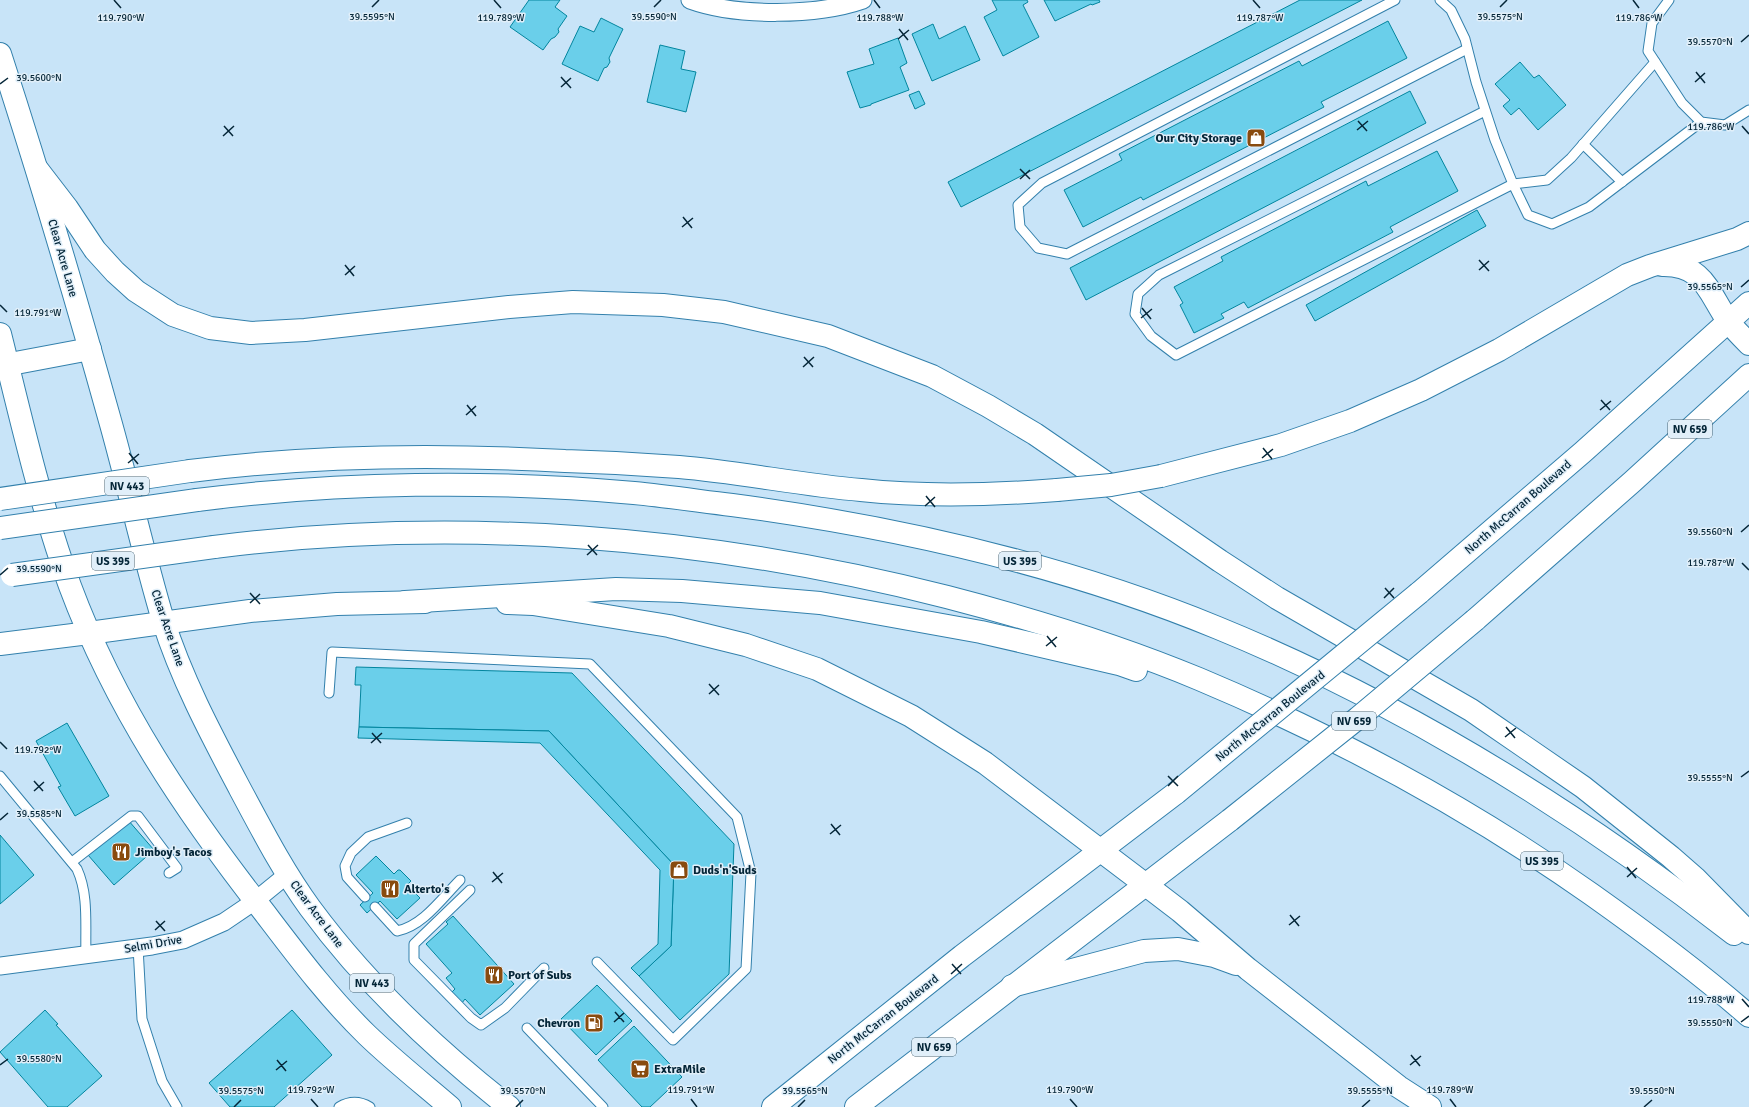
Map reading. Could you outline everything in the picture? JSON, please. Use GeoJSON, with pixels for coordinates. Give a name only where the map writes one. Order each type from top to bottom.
{"type":"FeatureCollection","features":[{"type":"Feature","properties":{"kind":"main road","name":"Clear Acre Lane"},"geometry":{"type":"LineString","coordinates":[[0,54],[37,169],[90,350],[164,623],[203,717],[257,821],[288,874],[311,909],[342,948],[388,1000],[472,1078],[509,1107]]}},
{"type":"Feature","properties":{"kind":"main road"},"geometry":{"type":"LineString","coordinates":[[37,169],[67,208],[95,250],[136,292],[173,314],[210,328],[251,333],[305,330],[509,307],[574,302],[663,305],[724,312],[828,336],[932,376],[988,406],[1035,434],[1214,557],[1277,598],[1471,710],[1583,787],[1671,857],[1695,878],[1749,934]]}},
{"type":"Feature","properties":{"kind":"main road"},"geometry":{"type":"LineString","coordinates":[[0,499],[223,466],[341,458],[475,456],[680,467],[861,490],[940,495],[1014,493],[1111,485],[1161,476],[1281,445],[1350,421],[1421,390],[1499,350],[1627,275],[1650,266],[1737,239],[1749,233]]}},
{"type":"Feature","properties":{"kind":"main road"},"geometry":{"type":"LineString","coordinates":[[1650,266],[1671,265],[1690,269],[1709,289],[1728,322],[1749,344]]}},
{"type":"Feature","properties":{"kind":"main road","name":"North McCarran Boulevard"},"geometry":{"type":"LineString","coordinates":[[773,1107],[962,956],[1176,793],[1419,593],[1583,452],[1749,303]]}},
{"type":"Feature","properties":{"kind":"main road","name":"NV 443"},"geometry":{"type":"LineString","coordinates":[[0,334],[4,366],[52,535],[89,633],[115,688],[142,738],[211,842],[255,901],[336,1003],[372,1040],[450,1107]]}},
{"type":"Feature","properties":{"kind":"main road"},"geometry":{"type":"LineString","coordinates":[[4,366],[90,350]]}},
{"type":"Feature","properties":{"kind":"main road","name":"NV 659"},"geometry":{"type":"LineString","coordinates":[[856,1107],[1230,820],[1358,718],[1559,547],[1749,376]]}},
{"type":"Feature","properties":{"kind":"main road","name":"US 395"},"geometry":{"type":"LineString","coordinates":[[0,528],[238,495],[322,489],[409,486],[507,486],[634,493],[765,510],[844,522],[963,546],[1038,565],[1096,583],[1218,628],[1334,680],[1397,712],[1459,747],[1566,813],[1684,895],[1749,946]]}},
{"type":"Feature","properties":{"kind":"main road","name":"US 395"},"geometry":{"type":"LineString","coordinates":[[6,576],[257,541],[366,535],[500,533],[668,545],[802,565],[883,581],[1055,627],[1195,677],[1317,732],[1384,766],[1454,805],[1527,851],[1626,919],[1686,964],[1749,1016]]}},
{"type":"Feature","properties":{"kind":"main road"},"geometry":{"type":"LineString","coordinates":[[405,602],[616,589],[682,591],[820,603],[981,632],[1119,664],[1317,732]]}},
{"type":"Feature","properties":{"kind":"main road"},"geometry":{"type":"LineString","coordinates":[[0,644],[250,611],[337,604],[476,602],[534,604],[612,616],[669,626],[746,645],[817,669],[911,716],[985,762],[1180,911],[1248,969],[1399,1087],[1430,1107]]}},
{"type":"Feature","properties":{"kind":"main road"},"geometry":{"type":"LineString","coordinates":[[1012,986],[1144,951],[1178,949],[1214,956],[1248,969]]}},
{"type":"Feature","properties":{"kind":"street"},"geometry":{"type":"LineString","coordinates":[[690,0],[734,10],[777,12],[816,10],[863,0]]}},
{"type":"Feature","properties":{"kind":"street","name":"Selmi Drive"},"geometry":{"type":"LineString","coordinates":[[0,966],[183,940],[214,928],[224,922],[255,901],[288,874]]}},
{"type":"Feature","properties":{"kind":"lane"},"geometry":{"type":"LineString","coordinates":[[1395,0],[1042,182],[1018,204],[1020,227],[1038,248],[1067,254],[1467,48]]}},
{"type":"Feature","properties":{"kind":"lane"},"geometry":{"type":"LineString","coordinates":[[1440,0],[1451,10],[1467,48],[1495,140],[1513,184],[1528,215],[1552,224],[1589,207],[1701,122]]}},
{"type":"Feature","properties":{"kind":"lane"},"geometry":{"type":"LineString","coordinates":[[1669,0],[1652,24],[1648,51],[1682,103],[1701,122],[1725,125],[1749,110]]}},
{"type":"Feature","properties":{"kind":"lane"},"geometry":{"type":"LineString","coordinates":[[1485,111],[1159,274],[1138,294],[1135,314],[1151,336],[1176,355],[1513,184],[1547,180],[1583,144],[1655,62]]}},
{"type":"Feature","properties":{"kind":"lane"},"geometry":{"type":"LineString","coordinates":[[1583,144],[1622,182]]}},
{"type":"Feature","properties":{"kind":"lane"},"geometry":{"type":"LineString","coordinates":[[329,693],[332,652],[590,664],[737,818],[751,873],[746,969],[673,1040],[597,962]]}},
{"type":"Feature","properties":{"kind":"lane"},"geometry":{"type":"LineString","coordinates":[[0,776],[72,862],[82,880],[85,904],[86,954]]}},
{"type":"Feature","properties":{"kind":"lane"},"geometry":{"type":"LineString","coordinates":[[72,862],[131,816],[138,816],[177,868],[169,873]]}},
{"type":"Feature","properties":{"kind":"lane"},"geometry":{"type":"LineString","coordinates":[[366,897],[347,877],[345,866],[351,853],[368,837],[407,823]]}},
{"type":"Feature","properties":{"kind":"lane"},"geometry":{"type":"LineString","coordinates":[[375,907],[397,931],[408,929],[426,915],[460,880]]}},
{"type":"Feature","properties":{"kind":"lane"},"geometry":{"type":"LineString","coordinates":[[470,890],[414,944],[414,960],[471,1018],[481,1025],[505,1008],[544,968]]}},
{"type":"Feature","properties":{"kind":"lane"},"geometry":{"type":"LineString","coordinates":[[138,947],[142,1020],[162,1081],[177,1107]]}},
{"type":"Feature","properties":{"kind":"lane"},"geometry":{"type":"LineString","coordinates":[[527,1028],[603,1107]]}},
{"type":"Feature","properties":{"kind":"lane"},"geometry":{"type":"LineString","coordinates":[[339,1107],[352,1102],[360,1102],[370,1107]]}},
{"type":"Feature","properties":{"kind":"building"},"geometry":{"type":"Polygon","coordinates":[[[529,0],[560,0],[555,7],[567,16],[558,29],[559,32],[551,39],[543,50],[510,27],[529,0]]]}},
{"type":"Feature","properties":{"kind":"building"},"geometry":{"type":"Polygon","coordinates":[[[992,0],[1027,0],[1028,2],[1023,5],[1039,37],[1003,56],[984,17],[997,10],[992,0]]]}},
{"type":"Feature","properties":{"kind":"building"},"geometry":{"type":"Polygon","coordinates":[[[1044,0],[1099,0],[1100,2],[1091,4],[1055,21],[1044,0]]]}},
{"type":"Feature","properties":{"kind":"building"},"geometry":{"type":"Polygon","coordinates":[[[1300,0],[1362,0],[961,207],[948,182],[1300,0]]]}},
{"type":"Feature","properties":{"kind":"building"},"geometry":{"type":"Polygon","coordinates":[[[601,18],[623,29],[609,58],[610,62],[607,67],[604,68],[598,81],[562,64],[580,26],[594,32],[601,18]]]}},
{"type":"Feature","properties":{"kind":"building"},"geometry":{"type":"Polygon","coordinates":[[[1388,21],[1407,58],[1321,102],[1324,107],[1143,200],[1141,197],[1083,227],[1064,190],[1122,160],[1119,154],[1299,61],[1302,66],[1388,21]]]}},
{"type":"Feature","properties":{"kind":"building"},"geometry":{"type":"Polygon","coordinates":[[[933,24],[939,39],[965,26],[980,60],[932,81],[912,34],[933,24]]]}},
{"type":"Feature","properties":{"kind":"building"},"geometry":{"type":"Polygon","coordinates":[[[898,38],[907,63],[900,67],[909,90],[860,108],[847,72],[874,64],[869,49],[898,38]]]}},
{"type":"Feature","properties":{"kind":"building"},"geometry":{"type":"Polygon","coordinates":[[[660,45],[685,51],[681,69],[696,72],[686,112],[647,102],[660,45]]]}},
{"type":"Feature","properties":{"kind":"building"},"geometry":{"type":"Polygon","coordinates":[[[1520,62],[1534,78],[1539,75],[1566,105],[1538,130],[1519,108],[1511,115],[1503,106],[1510,100],[1495,84],[1520,62]]]}},
{"type":"Feature","properties":{"kind":"building"},"geometry":{"type":"Polygon","coordinates":[[[919,91],[925,104],[915,109],[909,95],[919,91]]]}},
{"type":"Feature","properties":{"kind":"building"},"geometry":{"type":"Polygon","coordinates":[[[1410,91],[1426,123],[1086,300],[1070,268],[1410,91]]]}},
{"type":"Feature","properties":{"kind":"building"},"geometry":{"type":"Polygon","coordinates":[[[1437,151],[1458,191],[1390,227],[1393,232],[1248,308],[1244,302],[1221,314],[1224,318],[1194,333],[1180,305],[1183,303],[1174,287],[1223,261],[1221,257],[1366,181],[1368,186],[1437,151]]]}},
{"type":"Feature","properties":{"kind":"building"},"geometry":{"type":"Polygon","coordinates":[[[1477,210],[1486,226],[1315,321],[1306,305],[1477,210]]]}},
{"type":"Feature","properties":{"kind":"building"},"geometry":{"type":"Polygon","coordinates":[[[356,667],[572,673],[734,844],[729,974],[680,1020],[639,976],[671,946],[674,865],[549,731],[359,727],[361,685],[355,685],[356,667]]]}},
{"type":"Feature","properties":{"kind":"building"},"geometry":{"type":"Polygon","coordinates":[[[67,723],[109,796],[75,816],[58,787],[61,786],[36,741],[67,723]]]}},
{"type":"Feature","properties":{"kind":"building"},"geometry":{"type":"Polygon","coordinates":[[[359,727],[549,731],[674,865],[671,946],[639,976],[631,968],[658,944],[660,870],[540,743],[358,738],[359,727]]]}},
{"type":"Feature","properties":{"kind":"building","name":"Jimboy's Tacos"},"geometry":{"type":"Polygon","coordinates":[[[128,820],[154,850],[114,885],[88,855],[128,820]]]}},
{"type":"Feature","properties":{"kind":"building"},"geometry":{"type":"Polygon","coordinates":[[[0,835],[34,875],[0,904],[0,835]]]}},
{"type":"Feature","properties":{"kind":"building","name":"Alterto's"},"geometry":{"type":"Polygon","coordinates":[[[376,856],[394,874],[400,870],[411,881],[407,885],[420,898],[397,919],[380,901],[367,913],[360,905],[373,893],[356,875],[376,856]]]}},
{"type":"Feature","properties":{"kind":"building"},"geometry":{"type":"Polygon","coordinates":[[[453,916],[514,984],[480,1015],[465,999],[462,1003],[452,992],[455,989],[446,978],[452,973],[426,944],[448,924],[446,922],[453,916]]]}},
{"type":"Feature","properties":{"kind":"building"},"geometry":{"type":"Polygon","coordinates":[[[597,985],[632,1021],[596,1055],[561,1019],[597,985]]]}},
{"type":"Feature","properties":{"kind":"building"},"geometry":{"type":"Polygon","coordinates":[[[45,1010],[58,1024],[56,1025],[102,1076],[67,1107],[48,1107],[0,1052],[45,1010]]]}},
{"type":"Feature","properties":{"kind":"building"},"geometry":{"type":"Polygon","coordinates":[[[292,1010],[332,1055],[274,1107],[230,1107],[209,1083],[292,1010]]]}},
{"type":"Feature","properties":{"kind":"building","name":"ExtraMile"},"geometry":{"type":"Polygon","coordinates":[[[634,1026],[682,1077],[650,1107],[642,1107],[598,1060],[634,1026]]]}},
{"type":"Feature","properties":{"kind":"place","name":"Our City Storage"},"geometry":{"type":"Point","coordinates":[1256,138]}},
{"type":"Feature","properties":{"kind":"place","name":"Jimboy's Tacos"},"geometry":{"type":"Point","coordinates":[121,852]}},
{"type":"Feature","properties":{"kind":"place","name":"Duds'n'Suds"},"geometry":{"type":"Point","coordinates":[679,870]}},
{"type":"Feature","properties":{"kind":"place","name":"Alterto's"},"geometry":{"type":"Point","coordinates":[390,889]}},
{"type":"Feature","properties":{"kind":"place","name":"Port of Subs"},"geometry":{"type":"Point","coordinates":[494,975]}},
{"type":"Feature","properties":{"kind":"place","name":"Chevron"},"geometry":{"type":"Point","coordinates":[594,1023]}},
{"type":"Feature","properties":{"kind":"place","name":"ExtraMile"},"geometry":{"type":"Point","coordinates":[640,1069]}}]}
